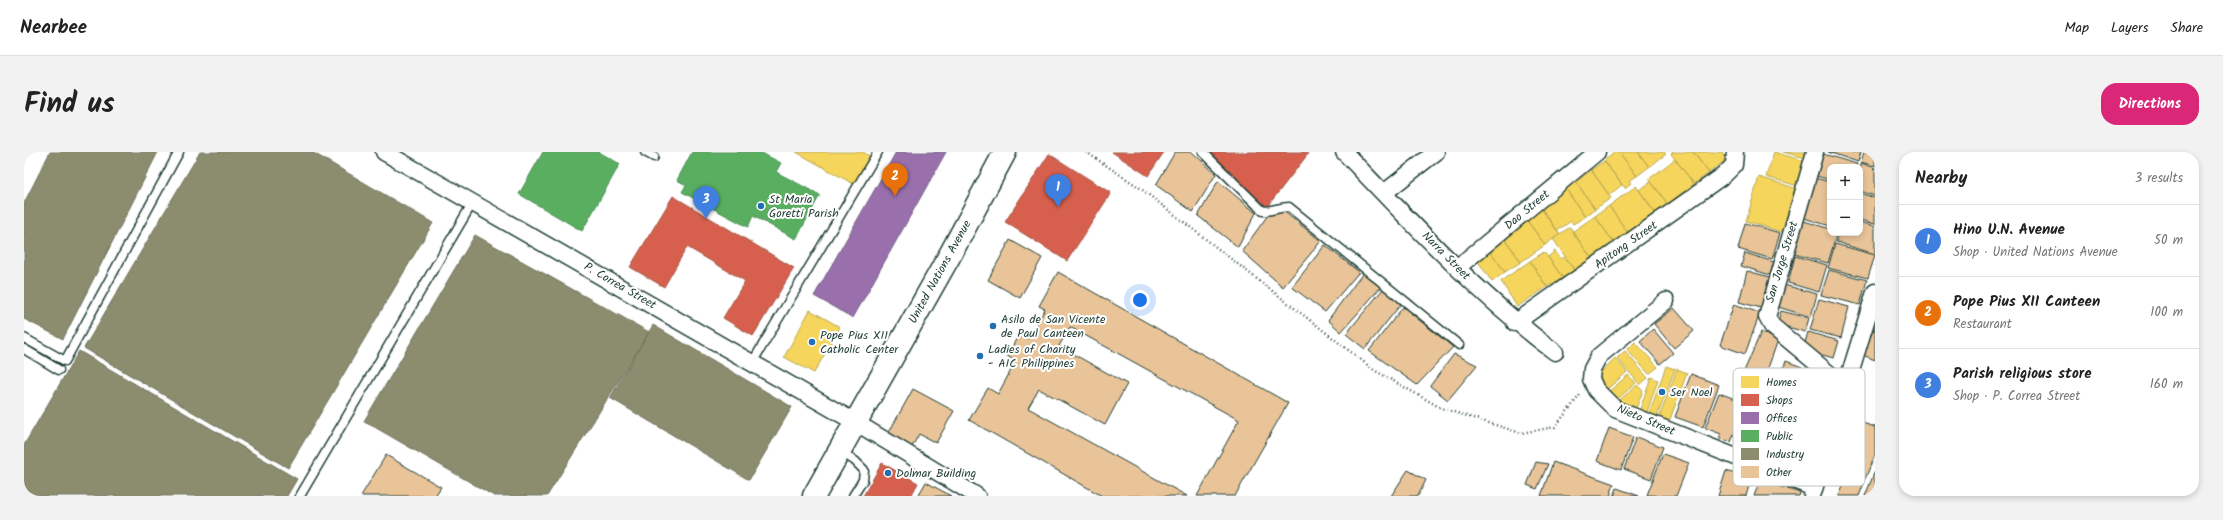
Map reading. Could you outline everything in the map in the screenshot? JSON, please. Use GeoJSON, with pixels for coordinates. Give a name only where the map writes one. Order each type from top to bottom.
{"type":"FeatureCollection","features":[{"type":"Feature","properties":{"kind":"main road","name":"United Nations Avenue"},"geometry":{"type":"LineString","coordinates":[[814,496],[1003,153]]}},
{"type":"Feature","properties":{"kind":"street","name":"P. Correa Street"},"geometry":{"type":"LineString","coordinates":[[384,152],[401,156],[473,202],[855,422],[977,496]]}},
{"type":"Feature","properties":{"kind":"street","name":"Narra Street"},"geometry":{"type":"LineString","coordinates":[[1344,152],[1516,323],[1555,352]]}},
{"type":"Feature","properties":{"kind":"street"},"geometry":{"type":"LineString","coordinates":[[1384,193],[1436,152]]}},
{"type":"Feature","properties":{"kind":"street","name":"Dao Street"},"geometry":{"type":"LineString","coordinates":[[1458,267],[1597,152]]}},
{"type":"Feature","properties":{"kind":"street","name":"San Jorge Street"},"geometry":{"type":"LineString","coordinates":[[1815,152],[1767,317],[1772,326],[1822,368]]}},
{"type":"Feature","properties":{"kind":"street","name":"Apitong Street"},"geometry":{"type":"LineString","coordinates":[[1516,323],[1724,175],[1734,158]]}},
{"type":"Feature","properties":{"kind":"street"},"geometry":{"type":"LineString","coordinates":[[1851,368],[1875,292]]}},
{"type":"Feature","properties":{"kind":"street"},"geometry":{"type":"LineString","coordinates":[[1591,379],[1592,369],[1599,356],[1666,301]]}},
{"type":"Feature","properties":{"kind":"street","name":"Nieto Street"},"geometry":{"type":"LineString","coordinates":[[1591,379],[1596,390],[1616,409],[1733,458]]}},
{"type":"Feature","properties":{"kind":"street","name":"Nieto Street"},"geometry":{"type":"LineString","coordinates":[[1799,486],[1813,492]]}},
{"type":"Feature","properties":{"kind":"lane"},"geometry":{"type":"LineString","coordinates":[[24,338],[65,361],[179,152]]}},
{"type":"Feature","properties":{"kind":"lane"},"geometry":{"type":"LineString","coordinates":[[645,152],[654,157]]}},
{"type":"Feature","properties":{"kind":"lane"},"geometry":{"type":"LineString","coordinates":[[752,363],[878,152]]}},
{"type":"Feature","properties":{"kind":"lane"},"geometry":{"type":"LineString","coordinates":[[1202,152],[1263,211],[1273,211],[1281,207],[1290,207],[1459,345]]}},
{"type":"Feature","properties":{"kind":"lane"},"geometry":{"type":"LineString","coordinates":[[300,496],[473,202]]}},
{"type":"Feature","properties":{"kind":"lane"},"geometry":{"type":"LineString","coordinates":[[24,349],[59,370]]}},
{"type":"Feature","properties":{"kind":"lane"},"geometry":{"type":"LineString","coordinates":[[839,451],[855,461],[864,470],[863,480],[853,496]]}},
{"type":"Feature","properties":{"kind":"path"},"geometry":{"type":"LineString","coordinates":[[1086,152],[1140,188],[1374,370],[1441,408],[1521,433],[1556,427],[1591,379]]}},
{"type":"Feature","properties":{"kind":"building: Homes"},"geometry":{"type":"Polygon","coordinates":[[[796,152],[863,152],[873,158],[857,186],[796,152]]]}},
{"type":"Feature","properties":{"kind":"building: Homes"},"geometry":{"type":"Polygon","coordinates":[[[1615,152],[1619,152],[1637,176],[1629,181],[1631,183],[1625,188],[1604,161],[1615,152]]]}},
{"type":"Feature","properties":{"kind":"building: Homes"},"geometry":{"type":"Polygon","coordinates":[[[1619,152],[1638,152],[1649,167],[1637,176],[1619,152]]]}},
{"type":"Feature","properties":{"kind":"building: Homes"},"geometry":{"type":"Polygon","coordinates":[[[1638,152],[1664,152],[1666,154],[1649,167],[1638,152]]]}},
{"type":"Feature","properties":{"kind":"building: Homes"},"geometry":{"type":"Polygon","coordinates":[[[1673,152],[1693,152],[1709,173],[1694,184],[1671,154],[1673,152]]]}},
{"type":"Feature","properties":{"kind":"building: Homes"},"geometry":{"type":"Polygon","coordinates":[[[1693,152],[1722,152],[1727,159],[1709,173],[1693,152]]]}},
{"type":"Feature","properties":{"kind":"building: Homes"},"geometry":{"type":"Polygon","coordinates":[[[1774,152],[1805,161],[1798,186],[1766,177],[1774,152]]]}},
{"type":"Feature","properties":{"kind":"building: Homes"},"geometry":{"type":"Polygon","coordinates":[[[1783,152],[1807,152],[1805,158],[1783,152]]]}},
{"type":"Feature","properties":{"kind":"building: Homes"},"geometry":{"type":"Polygon","coordinates":[[[1675,159],[1694,184],[1668,204],[1649,179],[1675,159]]]}},
{"type":"Feature","properties":{"kind":"building: Homes"},"geometry":{"type":"Polygon","coordinates":[[[1604,161],[1622,185],[1609,195],[1591,170],[1604,161]]]}},
{"type":"Feature","properties":{"kind":"building: Homes"},"geometry":{"type":"Polygon","coordinates":[[[1591,170],[1611,198],[1595,209],[1576,182],[1591,170]]]}},
{"type":"Feature","properties":{"kind":"building: Homes"},"geometry":{"type":"Polygon","coordinates":[[[1759,177],[1795,188],[1782,232],[1746,221],[1759,177]]]}},
{"type":"Feature","properties":{"kind":"building: Homes"},"geometry":{"type":"Polygon","coordinates":[[[1576,182],[1595,209],[1585,217],[1566,189],[1576,182]]]}},
{"type":"Feature","properties":{"kind":"building: Homes"},"geometry":{"type":"Polygon","coordinates":[[[1651,182],[1668,204],[1656,214],[1639,190],[1651,182]]]}},
{"type":"Feature","properties":{"kind":"building: Homes"},"geometry":{"type":"Polygon","coordinates":[[[1636,186],[1656,214],[1629,234],[1609,206],[1636,186]]]}},
{"type":"Feature","properties":{"kind":"building: Homes"},"geometry":{"type":"Polygon","coordinates":[[[1566,189],[1585,217],[1573,224],[1571,221],[1557,231],[1541,208],[1566,189]]]}},
{"type":"Feature","properties":{"kind":"building: Homes"},"geometry":{"type":"Polygon","coordinates":[[[1609,206],[1628,233],[1614,243],[1595,216],[1609,206]]]}},
{"type":"Feature","properties":{"kind":"building: Homes"},"geometry":{"type":"Polygon","coordinates":[[[1541,208],[1560,234],[1545,245],[1526,219],[1541,208]]]}},
{"type":"Feature","properties":{"kind":"building: Homes"},"geometry":{"type":"Polygon","coordinates":[[[1595,216],[1614,243],[1592,258],[1572,232],[1595,216]]]}},
{"type":"Feature","properties":{"kind":"building: Homes"},"geometry":{"type":"Polygon","coordinates":[[[1526,219],[1545,245],[1521,262],[1503,236],[1526,219]]]}},
{"type":"Feature","properties":{"kind":"building: Homes"},"geometry":{"type":"Polygon","coordinates":[[[1570,227],[1593,261],[1576,272],[1553,239],[1570,227]]]}},
{"type":"Feature","properties":{"kind":"building: Homes"},"geometry":{"type":"Polygon","coordinates":[[[1503,236],[1521,262],[1505,272],[1488,248],[1503,236]]]}},
{"type":"Feature","properties":{"kind":"building: Homes"},"geometry":{"type":"Polygon","coordinates":[[[1488,248],[1505,272],[1492,282],[1475,257],[1488,248]]]}},
{"type":"Feature","properties":{"kind":"building: Homes"},"geometry":{"type":"Polygon","coordinates":[[[1555,251],[1561,259],[1565,257],[1574,270],[1563,278],[1548,257],[1555,251]]]}},
{"type":"Feature","properties":{"kind":"building: Homes"},"geometry":{"type":"Polygon","coordinates":[[[1544,252],[1563,278],[1547,287],[1530,261],[1544,252]]]}},
{"type":"Feature","properties":{"kind":"building: Homes"},"geometry":{"type":"Polygon","coordinates":[[[1530,261],[1547,287],[1517,307],[1501,281],[1530,261]]]}},
{"type":"Feature","properties":{"kind":"building: Homes","name":"Pope Pius XII Catholic Center"},"geometry":{"type":"Polygon","coordinates":[[[810,310],[840,327],[814,373],[784,357],[810,310]]]}},
{"type":"Feature","properties":{"kind":"building: Homes"},"geometry":{"type":"Polygon","coordinates":[[[1635,342],[1658,367],[1649,374],[1627,350],[1635,342]]]}},
{"type":"Feature","properties":{"kind":"building: Homes"},"geometry":{"type":"Polygon","coordinates":[[[1625,351],[1648,378],[1640,385],[1617,358],[1625,351]]]}},
{"type":"Feature","properties":{"kind":"building: Homes"},"geometry":{"type":"Polygon","coordinates":[[[1615,358],[1627,372],[1604,392],[1597,385],[1599,374],[1615,358]]]}},
{"type":"Feature","properties":{"kind":"building: Homes","name":"Ser Noel"},"geometry":{"type":"Polygon","coordinates":[[[1666,366],[1675,369],[1657,417],[1649,414],[1666,366]]]}},
{"type":"Feature","properties":{"kind":"building: Homes"},"geometry":{"type":"Polygon","coordinates":[[[1677,369],[1687,373],[1669,422],[1659,418],[1677,369]]]}},
{"type":"Feature","properties":{"kind":"building: Homes"},"geometry":{"type":"Polygon","coordinates":[[[1628,375],[1636,383],[1613,403],[1606,394],[1628,375]]]}},
{"type":"Feature","properties":{"kind":"building: Homes"},"geometry":{"type":"Polygon","coordinates":[[[1651,377],[1658,380],[1646,415],[1639,412],[1651,377]]]}},
{"type":"Feature","properties":{"kind":"building: Homes"},"geometry":{"type":"Polygon","coordinates":[[[1637,385],[1643,391],[1635,411],[1615,404],[1637,385]]]}},
{"type":"Feature","properties":{"kind":"building: Shops"},"geometry":{"type":"Polygon","coordinates":[[[1112,152],[1164,152],[1148,176],[1112,152]]]}},
{"type":"Feature","properties":{"kind":"building: Shops"},"geometry":{"type":"Polygon","coordinates":[[[1209,152],[1305,152],[1308,154],[1267,207],[1209,152]]]}},
{"type":"Feature","properties":{"kind":"building: Shops"},"geometry":{"type":"Polygon","coordinates":[[[1049,154],[1111,193],[1067,261],[1005,222],[1049,154]]]}},
{"type":"Feature","properties":{"kind":"building: Shops"},"geometry":{"type":"Polygon","coordinates":[[[673,196],[794,268],[753,336],[723,318],[745,281],[687,247],[664,287],[630,267],[673,196]]]}},
{"type":"Feature","properties":{"kind":"building: Shops","name":"Dolmar Building"},"geometry":{"type":"Polygon","coordinates":[[[882,463],[918,483],[911,496],[863,496],[882,463]]]}},
{"type":"Feature","properties":{"kind":"building: Offices"},"geometry":{"type":"Polygon","coordinates":[[[896,152],[946,152],[853,318],[814,296],[896,152]]]}},
{"type":"Feature","properties":{"kind":"building: Public"},"geometry":{"type":"Polygon","coordinates":[[[543,152],[599,152],[620,164],[582,231],[519,194],[543,152]]]}},
{"type":"Feature","properties":{"kind":"building: Public","name":"St Maria Goretti Parish"},"geometry":{"type":"Polygon","coordinates":[[[692,152],[760,152],[781,163],[776,172],[820,195],[796,239],[753,216],[748,227],[682,192],[686,185],[677,180],[692,152]]]}},
{"type":"Feature","properties":{"kind":"building: Industry"},"geometry":{"type":"Polygon","coordinates":[[[50,152],[158,152],[63,339],[24,319],[24,203],[50,152]]]}},
{"type":"Feature","properties":{"kind":"building: Industry"},"geometry":{"type":"Polygon","coordinates":[[[200,152],[312,152],[433,223],[288,468],[84,348],[200,152]]]}},
{"type":"Feature","properties":{"kind":"building: Industry"},"geometry":{"type":"Polygon","coordinates":[[[475,235],[649,332],[547,496],[494,496],[364,421],[475,235]]]}},
{"type":"Feature","properties":{"kind":"building: Industry"},"geometry":{"type":"Polygon","coordinates":[[[653,325],[792,407],[749,480],[610,398],[653,325]]]}},
{"type":"Feature","properties":{"kind":"building: Industry"},"geometry":{"type":"Polygon","coordinates":[[[79,351],[297,479],[287,496],[24,496],[24,445],[79,351]]]}},
{"type":"Feature","properties":{"kind":"building: Other"},"geometry":{"type":"Polygon","coordinates":[[[1175,152],[1192,152],[1216,174],[1193,212],[1156,185],[1175,152]]]}},
{"type":"Feature","properties":{"kind":"building: Other"},"geometry":{"type":"Polygon","coordinates":[[[1828,152],[1861,152],[1858,162],[1828,152]]]}},
{"type":"Feature","properties":{"kind":"building: Other"},"geometry":{"type":"Polygon","coordinates":[[[1864,152],[1875,152],[1875,166],[1861,162],[1864,152]]]}},
{"type":"Feature","properties":{"kind":"building: Other"},"geometry":{"type":"Polygon","coordinates":[[[1823,154],[1857,164],[1827,164],[1827,179],[1817,176],[1823,154]]]}},
{"type":"Feature","properties":{"kind":"building: Other"},"geometry":{"type":"Polygon","coordinates":[[[1861,163],[1875,168],[1875,196],[1863,192],[1863,164],[1861,163]]]}},
{"type":"Feature","properties":{"kind":"building: Other"},"geometry":{"type":"Polygon","coordinates":[[[1815,178],[1827,181],[1827,225],[1804,218],[1815,178]]]}},
{"type":"Feature","properties":{"kind":"building: Other"},"geometry":{"type":"Polygon","coordinates":[[[1218,181],[1256,213],[1238,247],[1198,216],[1218,181]]]}},
{"type":"Feature","properties":{"kind":"building: Other"},"geometry":{"type":"Polygon","coordinates":[[[1863,194],[1875,198],[1875,224],[1863,221],[1863,194]]]}},
{"type":"Feature","properties":{"kind":"building: Other"},"geometry":{"type":"Polygon","coordinates":[[[1282,210],[1321,241],[1283,287],[1242,251],[1268,215],[1282,210]]]}},
{"type":"Feature","properties":{"kind":"building: Other"},"geometry":{"type":"Polygon","coordinates":[[[1804,221],[1827,228],[1827,236],[1836,236],[1828,263],[1794,254],[1804,221]]]}},
{"type":"Feature","properties":{"kind":"building: Other"},"geometry":{"type":"Polygon","coordinates":[[[1745,223],[1780,233],[1772,259],[1738,249],[1745,223]]]}},
{"type":"Feature","properties":{"kind":"building: Other"},"geometry":{"type":"Polygon","coordinates":[[[1863,223],[1875,226],[1875,254],[1836,242],[1838,236],[1863,236],[1863,223]]]}},
{"type":"Feature","properties":{"kind":"building: Other"},"geometry":{"type":"Polygon","coordinates":[[[1010,240],[1042,258],[1020,298],[988,280],[1010,240]]]}},
{"type":"Feature","properties":{"kind":"building: Other"},"geometry":{"type":"Polygon","coordinates":[[[1835,244],[1875,255],[1868,278],[1828,268],[1835,244]]]}},
{"type":"Feature","properties":{"kind":"building: Other"},"geometry":{"type":"Polygon","coordinates":[[[1325,245],[1359,272],[1325,312],[1292,287],[1325,245]]]}},
{"type":"Feature","properties":{"kind":"building: Other"},"geometry":{"type":"Polygon","coordinates":[[[1745,253],[1774,262],[1770,275],[1741,266],[1745,253]]]}},
{"type":"Feature","properties":{"kind":"building: Other"},"geometry":{"type":"Polygon","coordinates":[[[1795,256],[1827,265],[1819,292],[1788,283],[1795,256]]]}},
{"type":"Feature","properties":{"kind":"building: Other"},"geometry":{"type":"Polygon","coordinates":[[[1829,270],[1867,280],[1860,305],[1821,295],[1829,270]]]}},
{"type":"Feature","properties":{"kind":"building: Other"},"geometry":{"type":"Polygon","coordinates":[[[1747,271],[1770,277],[1761,308],[1739,302],[1747,271]]]}},
{"type":"Feature","properties":{"kind":"building: Other"},"geometry":{"type":"Polygon","coordinates":[[[1058,272],[1288,403],[1235,496],[1197,496],[1239,420],[1070,327],[1059,346],[1127,384],[1105,425],[1039,389],[1028,408],[1187,496],[1102,496],[969,420],[988,388],[998,394],[1016,361],[1007,356],[1019,334],[1028,339],[1045,309],[1039,306],[1058,272]]]}},
{"type":"Feature","properties":{"kind":"building: Other"},"geometry":{"type":"Polygon","coordinates":[[[1363,273],[1381,287],[1341,332],[1328,320],[1363,273]]]}},
{"type":"Feature","properties":{"kind":"building: Other"},"geometry":{"type":"Polygon","coordinates":[[[1784,285],[1817,294],[1811,317],[1778,307],[1784,285]]]}},
{"type":"Feature","properties":{"kind":"building: Other"},"geometry":{"type":"Polygon","coordinates":[[[1383,289],[1401,304],[1365,349],[1346,334],[1383,289]]]}},
{"type":"Feature","properties":{"kind":"building: Other"},"geometry":{"type":"Polygon","coordinates":[[[1819,299],[1849,307],[1841,338],[1810,330],[1819,299]]]}},
{"type":"Feature","properties":{"kind":"building: Other"},"geometry":{"type":"Polygon","coordinates":[[[1734,304],[1760,313],[1745,354],[1720,345],[1734,304]]]}},
{"type":"Feature","properties":{"kind":"building: Other"},"geometry":{"type":"Polygon","coordinates":[[[1403,307],[1453,347],[1417,385],[1369,351],[1403,307]]]}},
{"type":"Feature","properties":{"kind":"building: Other"},"geometry":{"type":"Polygon","coordinates":[[[1674,308],[1694,331],[1674,348],[1654,324],[1674,308]]]}},
{"type":"Feature","properties":{"kind":"building: Other"},"geometry":{"type":"Polygon","coordinates":[[[1781,311],[1809,318],[1805,332],[1777,324],[1781,311]]]}},
{"type":"Feature","properties":{"kind":"building: Other"},"geometry":{"type":"Polygon","coordinates":[[[1875,319],[1875,330],[1872,328],[1875,319]]]}},
{"type":"Feature","properties":{"kind":"building: Other"},"geometry":{"type":"Polygon","coordinates":[[[1653,329],[1673,353],[1660,364],[1640,341],[1653,329]]]}},
{"type":"Feature","properties":{"kind":"building: Other"},"geometry":{"type":"Polygon","coordinates":[[[1872,330],[1875,331],[1875,360],[1863,355],[1872,330]]]}},
{"type":"Feature","properties":{"kind":"building: Other"},"geometry":{"type":"Polygon","coordinates":[[[1761,332],[1778,340],[1768,368],[1745,368],[1761,332]]]}},
{"type":"Feature","properties":{"kind":"building: Other"},"geometry":{"type":"Polygon","coordinates":[[[1808,332],[1839,341],[1834,358],[1803,350],[1808,332]]]}},
{"type":"Feature","properties":{"kind":"building: Other"},"geometry":{"type":"Polygon","coordinates":[[[1454,354],[1477,365],[1448,400],[1430,386],[1454,354]]]}},
{"type":"Feature","properties":{"kind":"building: Other"},"geometry":{"type":"Polygon","coordinates":[[[1786,361],[1802,367],[1802,368],[1784,368],[1786,361]]]}},
{"type":"Feature","properties":{"kind":"building: Other"},"geometry":{"type":"Polygon","coordinates":[[[1691,374],[1719,385],[1703,427],[1675,417],[1691,374]]]}},
{"type":"Feature","properties":{"kind":"building: Other"},"geometry":{"type":"Polygon","coordinates":[[[913,389],[954,411],[936,443],[919,434],[912,447],[888,434],[913,389]]]}},
{"type":"Feature","properties":{"kind":"building: Other"},"geometry":{"type":"Polygon","coordinates":[[[1719,393],[1733,398],[1733,437],[1731,442],[1719,438],[1721,434],[1705,428],[1719,393]]]}},
{"type":"Feature","properties":{"kind":"building: Other"},"geometry":{"type":"Polygon","coordinates":[[[1865,424],[1875,427],[1875,455],[1865,479],[1865,424]]]}},
{"type":"Feature","properties":{"kind":"building: Other"},"geometry":{"type":"Polygon","coordinates":[[[1609,428],[1633,437],[1621,470],[1597,461],[1609,428]]]}},
{"type":"Feature","properties":{"kind":"building: Other"},"geometry":{"type":"Polygon","coordinates":[[[1636,437],[1663,447],[1651,479],[1624,469],[1636,437]]]}},
{"type":"Feature","properties":{"kind":"building: Other"},"geometry":{"type":"Polygon","coordinates":[[[1663,454],[1689,463],[1676,496],[1647,495],[1663,454]]]}},
{"type":"Feature","properties":{"kind":"building: Other"},"geometry":{"type":"Polygon","coordinates":[[[386,455],[441,487],[435,496],[361,496],[386,455]]]}},
{"type":"Feature","properties":{"kind":"building: Other"},"geometry":{"type":"Polygon","coordinates":[[[1536,462],[1548,464],[1537,489],[1527,485],[1536,462]]]}},
{"type":"Feature","properties":{"kind":"building: Other"},"geometry":{"type":"Polygon","coordinates":[[[1553,462],[1614,484],[1610,496],[1541,496],[1553,462]]]}},
{"type":"Feature","properties":{"kind":"building: Other"},"geometry":{"type":"Polygon","coordinates":[[[1408,470],[1426,480],[1418,496],[1391,496],[1408,470]]]}},
{"type":"Feature","properties":{"kind":"building: Other"},"geometry":{"type":"Polygon","coordinates":[[[1726,471],[1733,473],[1733,486],[1749,486],[1746,496],[1718,496],[1726,471]]]}},
{"type":"Feature","properties":{"kind":"building: Other"},"geometry":{"type":"Polygon","coordinates":[[[1875,471],[1875,496],[1865,496],[1875,471]]]}},
{"type":"Feature","properties":{"kind":"building: Other"},"geometry":{"type":"Polygon","coordinates":[[[926,482],[951,496],[918,496],[926,482]]]}},
{"type":"Feature","properties":{"kind":"building: Other"},"geometry":{"type":"Polygon","coordinates":[[[1758,486],[1778,486],[1800,493],[1799,496],[1754,496],[1758,486]]]}},
{"type":"Feature","properties":{"kind":"building: Other"},"geometry":{"type":"Polygon","coordinates":[[[1843,486],[1863,486],[1859,496],[1839,496],[1843,486]]]}},
{"type":"Feature","properties":{"kind":"building: Other"},"geometry":{"type":"Polygon","coordinates":[[[1617,488],[1639,496],[1614,496],[1617,488]]]}},
{"type":"Feature","properties":{"kind":"place","name":"Pope Pius XII Canteen"},"geometry":{"type":"Point","coordinates":[895,196]}},
{"type":"Feature","properties":{"kind":"place","name":"St Maria Goretti Parish"},"geometry":{"type":"Point","coordinates":[761,206]}},
{"type":"Feature","properties":{"kind":"place","name":"Hino U.N. Avenue"},"geometry":{"type":"Point","coordinates":[1058,207]}},
{"type":"Feature","properties":{"kind":"place","name":"Parish religious store"},"geometry":{"type":"Point","coordinates":[706,219]}},
{"type":"Feature","properties":{"kind":"place","name":"Asilo de San Vicente de Paul Canteen"},"geometry":{"type":"Point","coordinates":[993,326]}},
{"type":"Feature","properties":{"kind":"place","name":"Pope Pius XII Catholic Center"},"geometry":{"type":"Point","coordinates":[812,342]}},
{"type":"Feature","properties":{"kind":"place","name":"Ladies of Charity - AIC Philippines"},"geometry":{"type":"Point","coordinates":[980,356]}},
{"type":"Feature","properties":{"kind":"place","name":"Ser Noel"},"geometry":{"type":"Point","coordinates":[1662,392]}},
{"type":"Feature","properties":{"kind":"place","name":"Dolmar Building"},"geometry":{"type":"Point","coordinates":[888,473]}}]}
